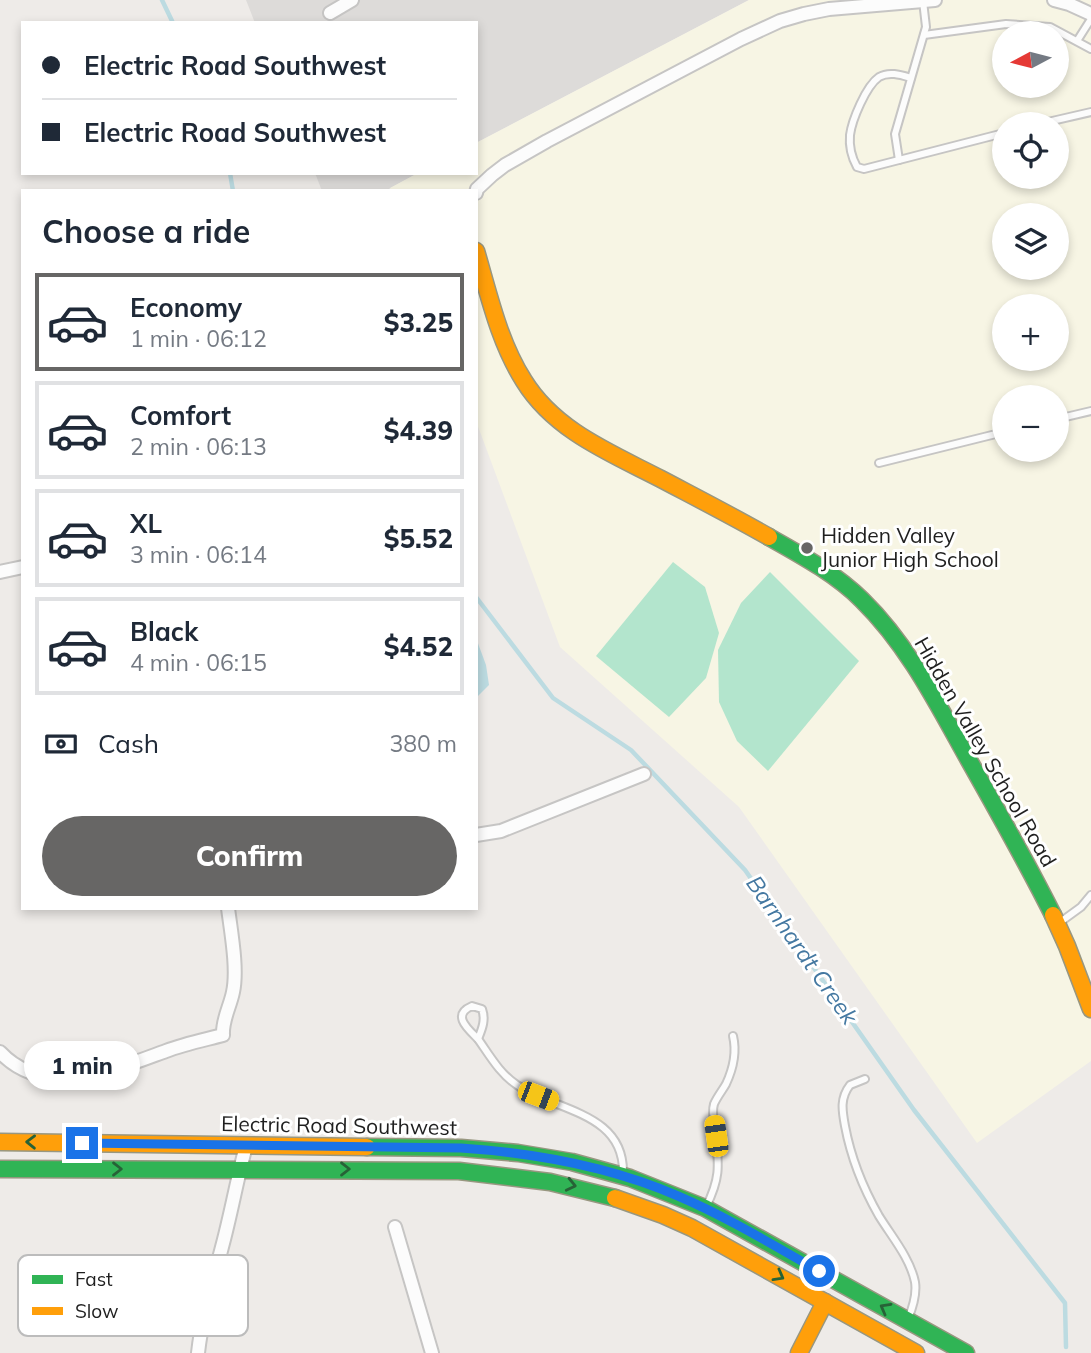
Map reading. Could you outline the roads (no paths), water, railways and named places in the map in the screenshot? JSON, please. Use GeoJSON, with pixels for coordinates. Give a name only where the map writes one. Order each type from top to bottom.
{"type":"FeatureCollection","features":[{"type":"Feature","properties":{"kind":"main road","name":"Hidden Valley School Road"},"geometry":{"type":"LineString","coordinates":[[478,257],[519,374],[534,397],[550,413],[595,446],[709,504],[811,562],[849,588],[882,620],[928,687],[1011,836],[1058,925],[1091,1009]]}},
{"type":"Feature","properties":{"kind":"main road","name":"Electric Road Southwest"},"geometry":{"type":"LineString","coordinates":[[0,1142],[461,1148],[551,1158],[623,1175],[705,1208],[966,1353]]}},
{"type":"Feature","properties":{"kind":"main road","name":"Electric Road Southwest"},"geometry":{"type":"LineString","coordinates":[[0,1169],[459,1171],[545,1180],[614,1197],[692,1228],[916,1353]]}},
{"type":"Feature","properties":{"kind":"main road"},"geometry":{"type":"LineString","coordinates":[[799,1353],[825,1302]]}},
{"type":"Feature","properties":{"kind":"street"},"geometry":{"type":"LineString","coordinates":[[330,13],[352,0]]}},
{"type":"Feature","properties":{"kind":"street"},"geometry":{"type":"LineString","coordinates":[[477,189],[498,170],[547,141],[780,21],[829,9],[935,0]]}},
{"type":"Feature","properties":{"kind":"street"},"geometry":{"type":"LineString","coordinates":[[1054,0],[1069,4],[1091,17]]}},
{"type":"Feature","properties":{"kind":"street"},"geometry":{"type":"LineString","coordinates":[[0,572],[21,567]]}},
{"type":"Feature","properties":{"kind":"street"},"geometry":{"type":"LineString","coordinates":[[478,835],[501,831],[644,774]]}},
{"type":"Feature","properties":{"kind":"street"},"geometry":{"type":"LineString","coordinates":[[0,1052],[12,1064],[26,1072],[42,1076],[81,1077],[102,1073],[185,1044],[223,1035],[234,979],[228,910]]}},
{"type":"Feature","properties":{"kind":"street"},"geometry":{"type":"LineString","coordinates":[[220,1255],[246,1146]]}},
{"type":"Feature","properties":{"kind":"street"},"geometry":{"type":"LineString","coordinates":[[395,1227],[432,1353]]}},
{"type":"Feature","properties":{"kind":"lane"},"geometry":{"type":"LineString","coordinates":[[899,160],[895,134],[926,27],[923,1]]}},
{"type":"Feature","properties":{"kind":"lane"},"geometry":{"type":"LineString","coordinates":[[1077,41],[1091,17]]}},
{"type":"Feature","properties":{"kind":"lane"},"geometry":{"type":"LineString","coordinates":[[924,35],[1006,24],[1050,27],[1091,48]]}},
{"type":"Feature","properties":{"kind":"lane"},"geometry":{"type":"LineString","coordinates":[[911,78],[895,73],[880,76],[868,90],[856,113],[850,136],[857,167],[864,169],[992,136]]}},
{"type":"Feature","properties":{"kind":"lane"},"geometry":{"type":"LineString","coordinates":[[1069,117],[1091,112]]}},
{"type":"Feature","properties":{"kind":"lane"},"geometry":{"type":"LineString","coordinates":[[1069,416],[1091,411]]}},
{"type":"Feature","properties":{"kind":"lane"},"geometry":{"type":"LineString","coordinates":[[879,463],[992,435]]}},
{"type":"Feature","properties":{"kind":"lane"},"geometry":{"type":"LineString","coordinates":[[1058,925],[1081,907],[1091,895]]}},
{"type":"Feature","properties":{"kind":"lane"},"geometry":{"type":"LineString","coordinates":[[478,1039],[484,1014],[482,1009],[472,1006],[466,1008],[463,1013],[464,1024],[499,1070],[519,1087],[585,1115],[601,1125],[618,1146],[622,1156],[623,1175]]}},
{"type":"Feature","properties":{"kind":"lane"},"geometry":{"type":"LineString","coordinates":[[705,1208],[714,1191],[718,1175],[713,1114],[715,1103],[732,1069],[735,1055],[733,1036]]}},
{"type":"Feature","properties":{"kind":"lane"},"geometry":{"type":"LineString","coordinates":[[865,1079],[847,1088],[841,1107],[847,1139],[861,1181],[903,1253],[915,1281],[914,1305],[907,1320]]}},
{"type":"Feature","properties":{"kind":"water"},"geometry":{"type":"Polygon","coordinates":[[[478,643],[486,665],[489,685],[478,696],[478,643]]]}},
{"type":"Feature","properties":{"kind":"waterway","name":"Barnhardt Creek"},"geometry":{"type":"LineString","coordinates":[[162,0],[172,21]]}},
{"type":"Feature","properties":{"kind":"waterway","name":"Barnhardt Creek"},"geometry":{"type":"LineString","coordinates":[[230,175],[233,189]]}},
{"type":"Feature","properties":{"kind":"waterway","name":"Barnhardt Creek"},"geometry":{"type":"LineString","coordinates":[[478,600],[553,698],[631,750],[745,870],[914,1110],[1065,1303],[1066,1347]]}},
{"type":"Feature","properties":{"kind":"place","name":"Hidden Valley Junior High School"},"geometry":{"type":"Point","coordinates":[807,548]}}]}
